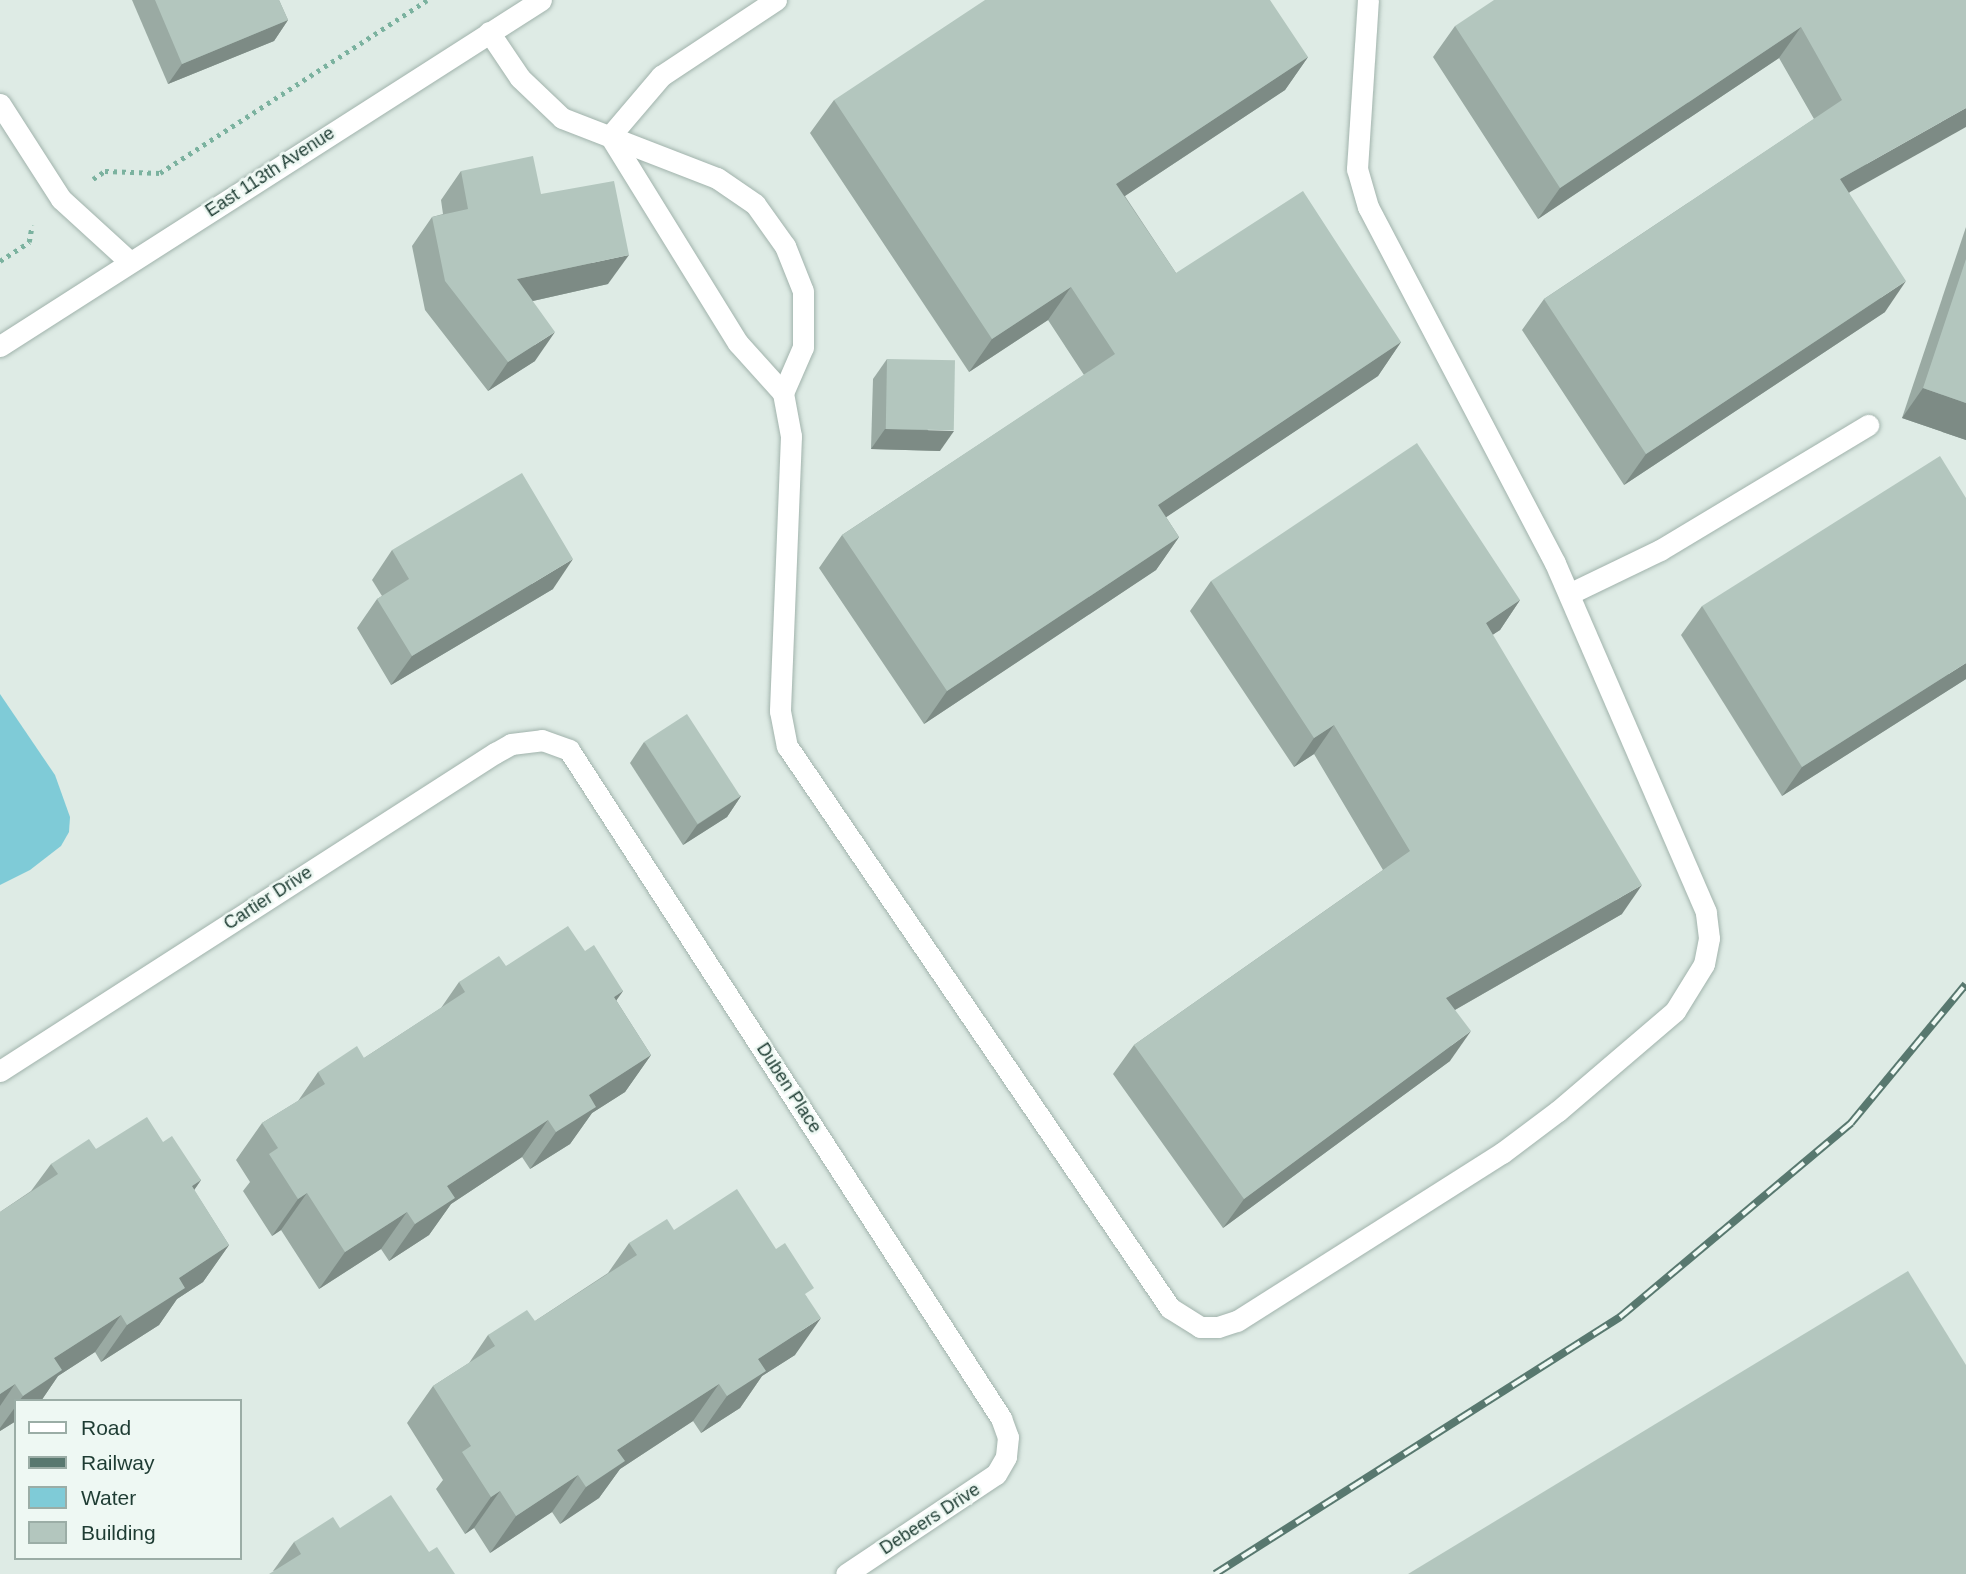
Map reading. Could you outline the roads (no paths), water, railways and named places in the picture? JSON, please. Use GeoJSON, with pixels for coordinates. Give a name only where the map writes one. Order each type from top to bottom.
{"type":"FeatureCollection","features":[{"type":"Feature","properties":{"kind":"street","name":"East 113th Avenue"},"geometry":{"type":"LineString","coordinates":[[0,345],[541,0]]}},
{"type":"Feature","properties":{"kind":"street"},"geometry":{"type":"LineString","coordinates":[[610,136],[661,76],[776,0]]}},
{"type":"Feature","properties":{"kind":"street"},"geometry":{"type":"LineString","coordinates":[[610,136],[738,343],[783,393],[792,446],[780,711],[787,746],[1170,1308],[1200,1327],[1237,1321],[1502,1153],[1569,1103],[1675,1011],[1704,964],[1709,938],[1706,912],[1569,594],[1361,188],[1357,169],[1368,0]]}},
{"type":"Feature","properties":{"kind":"street"},"geometry":{"type":"LineString","coordinates":[[489,32],[540,101],[562,118],[717,178],[755,204],[771,225],[796,270],[806,319],[803,347],[783,393]]}},
{"type":"Feature","properties":{"kind":"street"},"geometry":{"type":"LineString","coordinates":[[0,104],[61,199],[130,262]]}},
{"type":"Feature","properties":{"kind":"street"},"geometry":{"type":"LineString","coordinates":[[1569,594],[1660,550],[1868,425]]}},
{"type":"Feature","properties":{"kind":"street","name":"Cartier Drive"},"geometry":{"type":"LineString","coordinates":[[0,1071],[495,753],[511,744],[542,740]]}},
{"type":"Feature","properties":{"kind":"street","name":"Duben Place"},"geometry":{"type":"LineString","coordinates":[[542,740],[569,750],[580,763],[1001,1418],[1008,1437],[1006,1457]]}},
{"type":"Feature","properties":{"kind":"street","name":"Debeers Drive"},"geometry":{"type":"LineString","coordinates":[[846,1574],[980,1488],[996,1475],[1006,1457]]}},
{"type":"Feature","properties":{"kind":"water"},"geometry":{"type":"Polygon","coordinates":[[[0,694],[55,775],[70,817],[69,832],[61,846],[30,870],[0,885],[0,694]]]}},
{"type":"Feature","properties":{"kind":"railway"},"geometry":{"type":"LineString","coordinates":[[1215,1574],[1620,1317],[1851,1123],[1966,984]]}}]}
